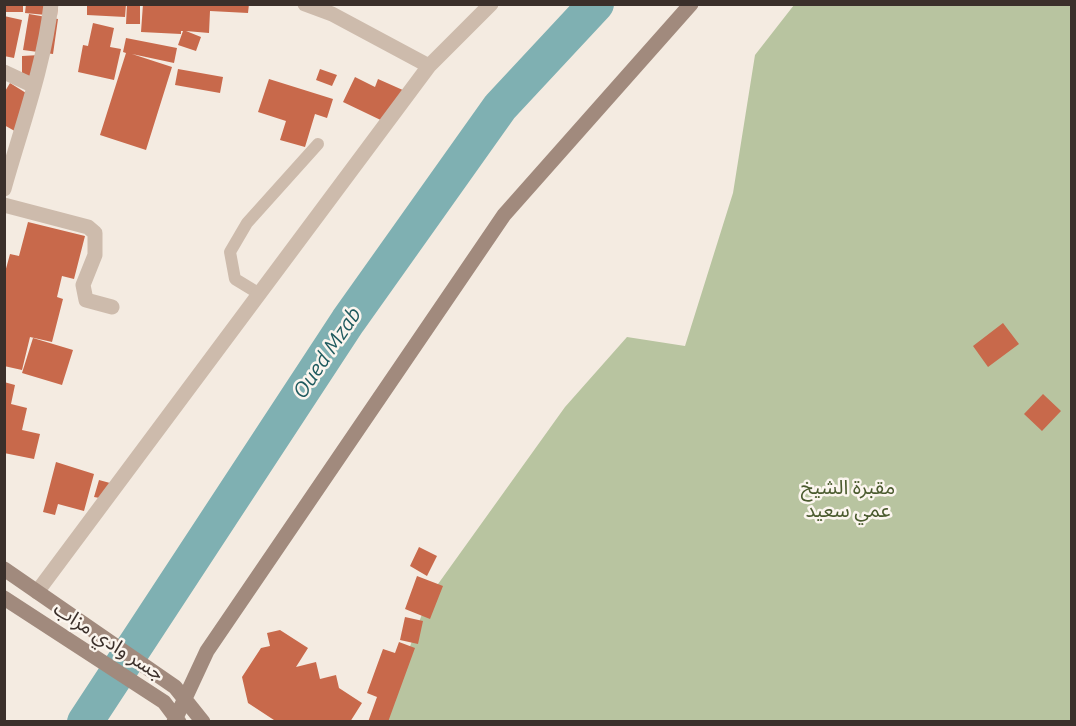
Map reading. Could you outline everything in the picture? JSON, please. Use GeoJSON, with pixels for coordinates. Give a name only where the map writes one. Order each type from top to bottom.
{"type":"FeatureCollection","features":[{"type":"Feature","properties":{"kind":"street"},"geometry":{"type":"LineString","coordinates":[[4,189],[11,137],[34,86],[49,23],[51,4]]}},
{"type":"Feature","properties":{"kind":"street"},"geometry":{"type":"LineString","coordinates":[[305,4],[333,14],[429,66]]}},
{"type":"Feature","properties":{"kind":"street"},"geometry":{"type":"LineString","coordinates":[[40,594],[258,292],[429,66],[491,4]]}},
{"type":"Feature","properties":{"kind":"street"},"geometry":{"type":"LineString","coordinates":[[177,720],[207,651],[504,215],[691,4]]}},
{"type":"Feature","properties":{"kind":"street"},"geometry":{"type":"LineString","coordinates":[[4,72],[34,86]]}},
{"type":"Feature","properties":{"kind":"street"},"geometry":{"type":"LineString","coordinates":[[4,205],[88,227],[95,233],[95,255],[83,285],[86,300],[112,307]]}},
{"type":"Feature","properties":{"kind":"street","name":"جسر وادي مزاب"},"geometry":{"type":"LineString","coordinates":[[4,569],[175,687],[202,722]]}},
{"type":"Feature","properties":{"kind":"street","name":"جسر وادي مزاب"},"geometry":{"type":"LineString","coordinates":[[4,598],[164,702],[177,720]]}},
{"type":"Feature","properties":{"kind":"lane"},"geometry":{"type":"LineString","coordinates":[[258,292],[235,279],[230,252],[247,223],[318,144]]}},
{"type":"Feature","properties":{"kind":"green space","name":"مقبرة الشيخ عمي سعيد"},"geometry":{"type":"Polygon","coordinates":[[[794,5],[1071,5],[1071,721],[382,722],[428,598],[565,407],[627,337],[685,346],[733,193],[755,55],[794,5]]]}},
{"type":"Feature","properties":{"kind":"building"},"geometry":{"type":"Polygon","coordinates":[[[4,4],[23,4],[23,12],[4,12],[4,4]]]}},
{"type":"Feature","properties":{"kind":"building"},"geometry":{"type":"Polygon","coordinates":[[[26,4],[58,4],[57,16],[25,13],[26,4]]]}},
{"type":"Feature","properties":{"kind":"building"},"geometry":{"type":"Polygon","coordinates":[[[87,4],[126,4],[125,17],[87,15],[87,4]]]}},
{"type":"Feature","properties":{"kind":"building"},"geometry":{"type":"Polygon","coordinates":[[[127,4],[140,4],[140,24],[126,24],[127,4]]]}},
{"type":"Feature","properties":{"kind":"building"},"geometry":{"type":"Polygon","coordinates":[[[143,4],[249,4],[248,13],[210,11],[209,33],[186,31],[201,37],[196,51],[178,45],[183,31],[181,34],[141,32],[143,4]]]}},
{"type":"Feature","properties":{"kind":"building"},"geometry":{"type":"Polygon","coordinates":[[[29,14],[58,19],[53,54],[23,50],[29,14]]]}},
{"type":"Feature","properties":{"kind":"building"},"geometry":{"type":"Polygon","coordinates":[[[4,16],[22,20],[14,58],[4,56],[4,16]]]}},
{"type":"Feature","properties":{"kind":"building"},"geometry":{"type":"Polygon","coordinates":[[[93,23],[114,28],[110,47],[121,49],[114,80],[78,72],[83,45],[88,46],[93,23]]]}},
{"type":"Feature","properties":{"kind":"building"},"geometry":{"type":"Polygon","coordinates":[[[126,38],[177,48],[174,63],[132,54],[172,67],[146,150],[100,135],[126,53],[123,52],[126,38]]]}},
{"type":"Feature","properties":{"kind":"building"},"geometry":{"type":"Polygon","coordinates":[[[40,55],[41,77],[22,77],[22,56],[40,55]]]}},
{"type":"Feature","properties":{"kind":"building"},"geometry":{"type":"Polygon","coordinates":[[[178,69],[223,77],[220,93],[175,85],[178,69]]]}},
{"type":"Feature","properties":{"kind":"building"},"geometry":{"type":"Polygon","coordinates":[[[320,69],[337,75],[332,86],[316,80],[320,69]]]}},
{"type":"Feature","properties":{"kind":"building"},"geometry":{"type":"Polygon","coordinates":[[[355,77],[375,87],[378,79],[405,91],[389,124],[343,102],[355,77]]]}},
{"type":"Feature","properties":{"kind":"building"},"geometry":{"type":"Polygon","coordinates":[[[269,79],[333,99],[327,118],[315,114],[305,147],[280,140],[286,121],[258,112],[269,79]]]}},
{"type":"Feature","properties":{"kind":"building"},"geometry":{"type":"Polygon","coordinates":[[[10,83],[34,98],[20,134],[4,125],[4,93],[10,83]]]}},
{"type":"Feature","properties":{"kind":"building"},"geometry":{"type":"Polygon","coordinates":[[[28,222],[85,236],[74,279],[62,276],[57,297],[63,299],[52,342],[30,337],[22,370],[4,366],[4,276],[10,254],[19,256],[28,222]]]}},
{"type":"Feature","properties":{"kind":"building"},"geometry":{"type":"Polygon","coordinates":[[[1003,323],[1019,344],[988,367],[973,346],[1003,323]]]}},
{"type":"Feature","properties":{"kind":"building"},"geometry":{"type":"Polygon","coordinates":[[[33,338],[73,350],[62,385],[22,373],[33,338]]]}},
{"type":"Feature","properties":{"kind":"building"},"geometry":{"type":"Polygon","coordinates":[[[4,382],[15,385],[11,404],[27,408],[22,430],[40,434],[34,459],[4,453],[4,382]]]}},
{"type":"Feature","properties":{"kind":"building"},"geometry":{"type":"Polygon","coordinates":[[[1043,394],[1061,411],[1042,431],[1024,414],[1043,394]]]}},
{"type":"Feature","properties":{"kind":"building"},"geometry":{"type":"Polygon","coordinates":[[[56,462],[94,474],[84,511],[58,504],[55,515],[43,512],[56,462]]]}},
{"type":"Feature","properties":{"kind":"building"},"geometry":{"type":"Polygon","coordinates":[[[99,480],[110,483],[105,499],[94,497],[99,480]]]}},
{"type":"Feature","properties":{"kind":"building"},"geometry":{"type":"Polygon","coordinates":[[[419,547],[437,556],[427,576],[410,566],[419,547]]]}},
{"type":"Feature","properties":{"kind":"building"},"geometry":{"type":"Polygon","coordinates":[[[417,576],[443,586],[430,619],[405,609],[417,576]]]}},
{"type":"Feature","properties":{"kind":"building"},"geometry":{"type":"Polygon","coordinates":[[[405,617],[423,621],[418,644],[400,640],[405,617]]]}},
{"type":"Feature","properties":{"kind":"building"},"geometry":{"type":"Polygon","coordinates":[[[280,630],[308,648],[296,667],[316,662],[320,679],[336,675],[339,688],[362,703],[350,722],[277,722],[248,703],[242,677],[261,648],[270,646],[267,633],[280,630]]]}},
{"type":"Feature","properties":{"kind":"building"},"geometry":{"type":"Polygon","coordinates":[[[399,642],[415,648],[388,722],[368,722],[377,697],[367,693],[383,649],[395,653],[399,642]]]}},
{"type":"Feature","properties":{"kind":"waterway","name":"Oued Mzab"},"geometry":{"type":"LineString","coordinates":[[85,722],[348,321],[500,107],[596,4]]}}]}
